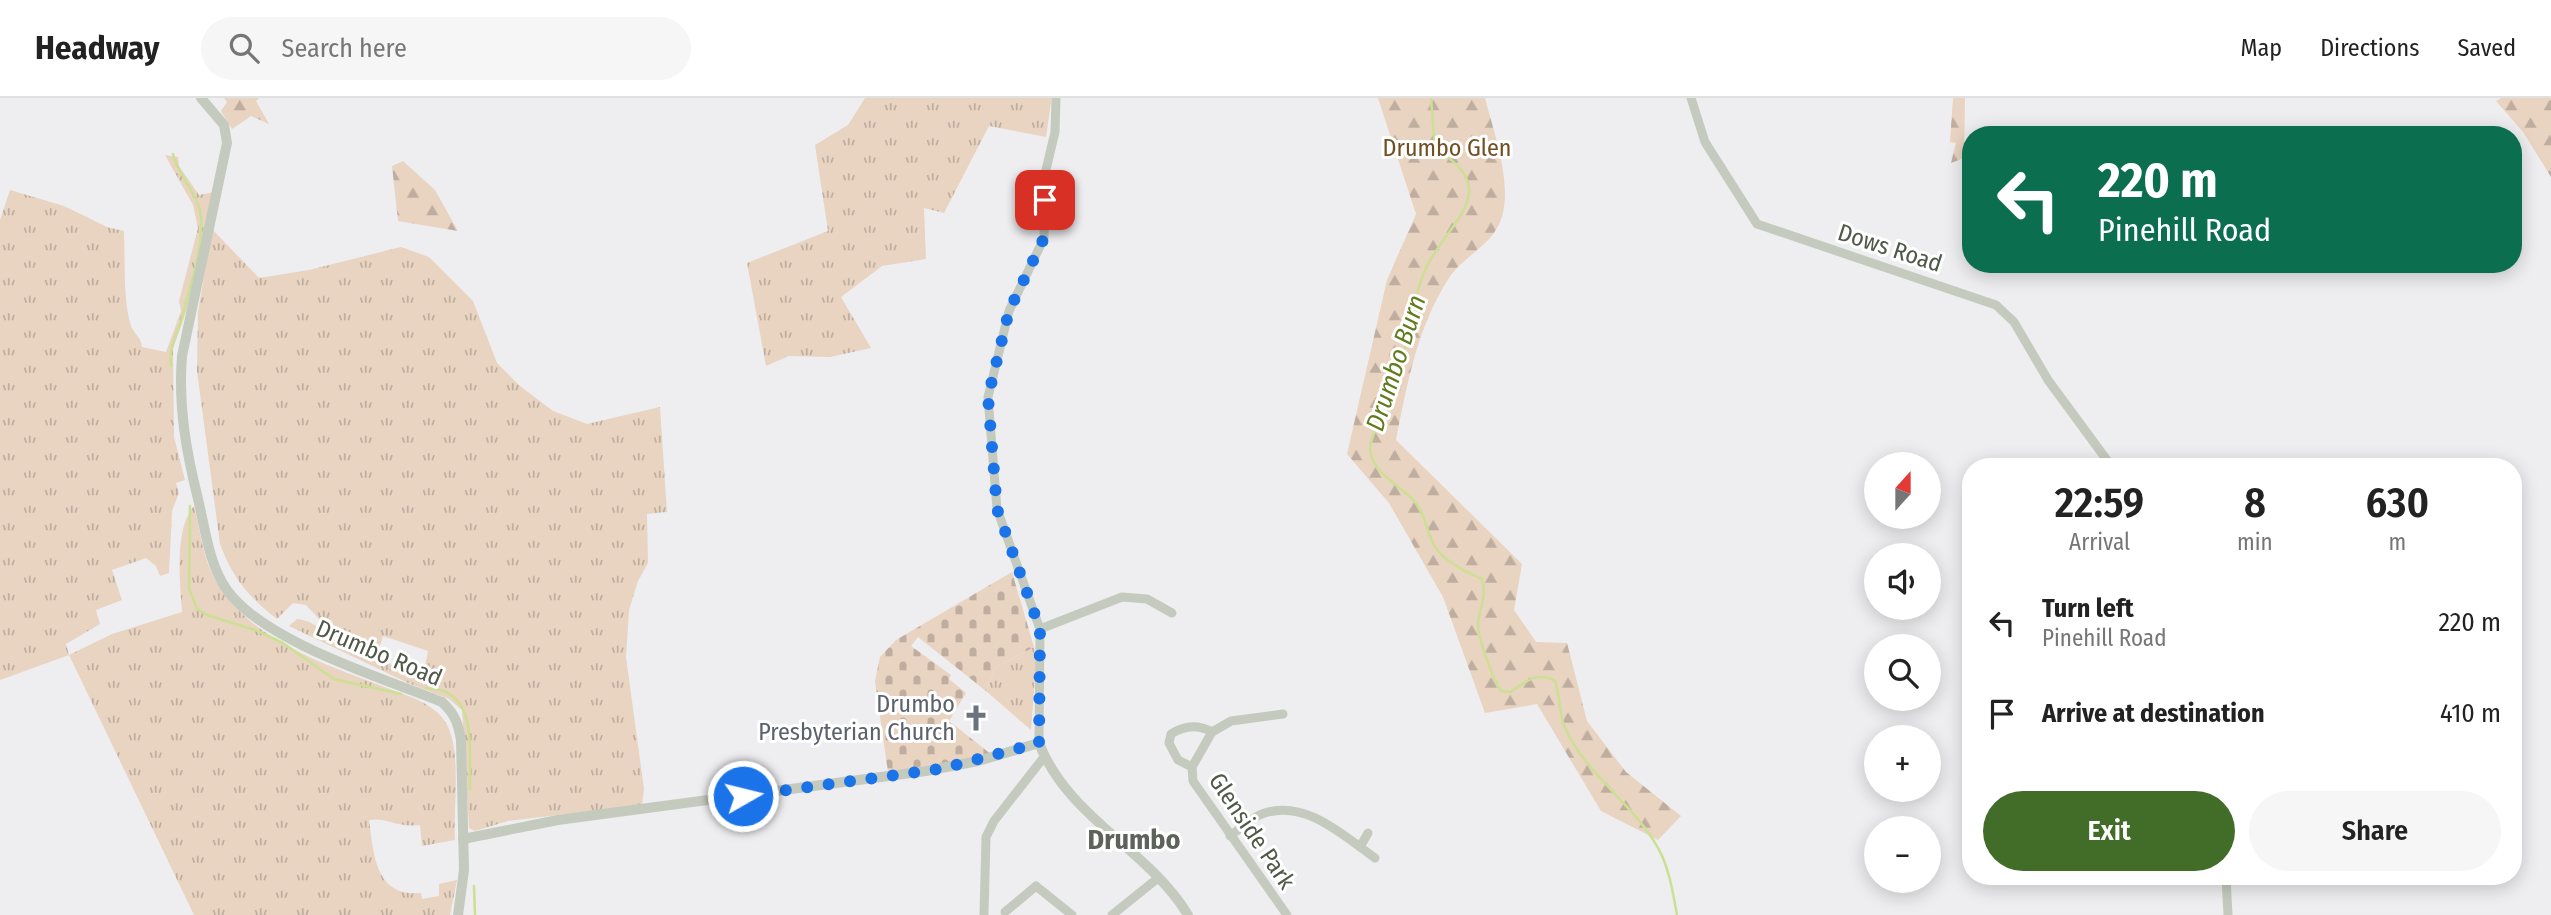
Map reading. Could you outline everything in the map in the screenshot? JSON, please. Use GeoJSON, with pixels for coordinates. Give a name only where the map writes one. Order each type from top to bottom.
{"type":"FeatureCollection","features":[{"type":"Feature","properties":{"kind":"street","name":"Drumbo Road"},"geometry":{"type":"LineString","coordinates":[[201,98],[224,125],[227,143],[181,356],[180,393],[186,448],[216,570],[226,589],[255,617],[327,657],[442,702],[452,710],[461,740],[463,839]]}},
{"type":"Feature","properties":{"kind":"street"},"geometry":{"type":"LineString","coordinates":[[1055,98],[1055,132],[1048,151],[1045,174],[1044,238],[1012,303],[988,397],[997,509],[1040,629],[1039,743],[1044,757],[1093,820],[1158,878],[1188,915]]}},
{"type":"Feature","properties":{"kind":"street","name":"Dows Road"},"geometry":{"type":"LineString","coordinates":[[1691,98],[1705,142],[1757,224],[1996,305],[2014,322],[2036,362],[2105,458]]}},
{"type":"Feature","properties":{"kind":"street"},"geometry":{"type":"LineString","coordinates":[[1040,629],[1122,597],[1147,599],[1172,613]]}},
{"type":"Feature","properties":{"kind":"street","name":"Glenside Park"},"geometry":{"type":"LineString","coordinates":[[1283,714],[1231,721],[1212,732],[1192,767],[1193,781],[1287,915]]}},
{"type":"Feature","properties":{"kind":"street","name":"Glenside Park"},"geometry":{"type":"LineString","coordinates":[[1192,767],[1178,760],[1171,751],[1171,734],[1194,725],[1212,732]]}},
{"type":"Feature","properties":{"kind":"street"},"geometry":{"type":"LineString","coordinates":[[458,915],[464,870],[463,839],[558,820],[926,771],[978,761],[1039,743]]}},
{"type":"Feature","properties":{"kind":"street"},"geometry":{"type":"LineString","coordinates":[[984,915],[986,837],[994,821],[1044,757]]}},
{"type":"Feature","properties":{"kind":"street"},"geometry":{"type":"LineString","coordinates":[[1230,836],[1258,815],[1292,810],[1332,826],[1375,858]]}},
{"type":"Feature","properties":{"kind":"street"},"geometry":{"type":"LineString","coordinates":[[1360,847],[1368,833]]}},
{"type":"Feature","properties":{"kind":"street"},"geometry":{"type":"LineString","coordinates":[[1112,915],[1158,878]]}},
{"type":"Feature","properties":{"kind":"street"},"geometry":{"type":"LineString","coordinates":[[2226,885],[2228,915]]}},
{"type":"Feature","properties":{"kind":"street"},"geometry":{"type":"LineString","coordinates":[[1005,912],[1036,886],[1072,915]]}},
{"type":"Feature","properties":{"kind":"green space"},"geometry":{"type":"Polygon","coordinates":[[[224,98],[259,98],[256,101],[269,124],[251,116],[232,129],[221,111],[227,102],[224,98]]]}},
{"type":"Feature","properties":{"kind":"green space"},"geometry":{"type":"Polygon","coordinates":[[[865,98],[1051,98],[1051,102],[1046,137],[989,126],[944,213],[924,208],[926,259],[882,266],[841,297],[871,348],[830,357],[789,356],[766,366],[747,263],[828,231],[815,145],[848,125],[865,98]]]}},
{"type":"Feature","properties":{"kind":"green space","name":"Drumbo Glen"},"geometry":{"type":"Polygon","coordinates":[[[1378,98],[1485,98],[1502,164],[1505,198],[1503,214],[1497,228],[1487,242],[1454,271],[1429,316],[1404,398],[1396,440],[1522,564],[1514,610],[1536,642],[1567,643],[1587,721],[1626,772],[1681,816],[1658,840],[1601,811],[1537,704],[1485,713],[1443,597],[1389,503],[1347,454],[1387,280],[1416,214],[1378,98]]]}},
{"type":"Feature","properties":{"kind":"green space"},"geometry":{"type":"Polygon","coordinates":[[[1953,98],[1965,98],[1962,159],[1951,163],[1956,143],[1950,142],[1953,98]]]}},
{"type":"Feature","properties":{"kind":"green space"},"geometry":{"type":"Polygon","coordinates":[[[2501,98],[2551,98],[2551,177],[2522,131],[2522,126],[2518,126],[2496,101],[2501,98]]]}},
{"type":"Feature","properties":{"kind":"green space"},"geometry":{"type":"Polygon","coordinates":[[[165,155],[178,157],[179,166],[199,195],[214,192],[187,309],[173,349],[174,437],[185,480],[176,483],[179,493],[172,511],[169,573],[160,576],[156,566],[146,558],[112,570],[122,600],[96,610],[100,624],[66,644],[69,655],[0,680],[0,220],[10,190],[64,206],[107,227],[124,231],[126,295],[132,328],[142,347],[166,352],[181,311],[179,301],[198,228],[193,205],[165,155]]]}},
{"type":"Feature","properties":{"kind":"green space"},"geometry":{"type":"Polygon","coordinates":[[[403,161],[435,190],[458,231],[398,221],[392,166],[403,161]]]}},
{"type":"Feature","properties":{"kind":"green space"},"geometry":{"type":"Polygon","coordinates":[[[212,229],[259,278],[309,270],[401,247],[429,257],[473,301],[497,363],[520,386],[553,411],[587,424],[660,407],[667,512],[647,514],[648,563],[638,581],[629,610],[626,657],[644,789],[642,805],[508,821],[475,831],[469,828],[462,710],[449,699],[408,683],[289,626],[297,619],[309,622],[339,642],[416,675],[423,676],[428,651],[383,636],[377,655],[336,637],[306,605],[293,603],[277,619],[243,586],[230,567],[220,544],[197,371],[198,312],[212,229]]]}},
{"type":"Feature","properties":{"kind":"green space"},"geometry":{"type":"Polygon","coordinates":[[[194,506],[210,570],[229,600],[247,618],[290,648],[420,701],[435,710],[446,723],[454,748],[455,840],[422,846],[420,825],[369,820],[379,870],[394,888],[421,893],[422,899],[439,896],[439,884],[457,880],[450,915],[194,915],[69,655],[112,634],[182,612],[181,542],[183,528],[194,506]]]}},
{"type":"Feature","properties":{"kind":"green space"},"geometry":{"type":"Polygon","coordinates":[[[1012,572],[1034,647],[995,668],[986,691],[918,637],[911,646],[951,675],[949,679],[966,693],[949,721],[992,755],[888,772],[875,681],[880,657],[896,640],[1012,572]]]}},
{"type":"Feature","properties":{"kind":"green space"},"geometry":{"type":"Polygon","coordinates":[[[1034,647],[1036,665],[1031,730],[986,691],[995,668],[1034,647]]]}},
{"type":"Feature","properties":{"kind":"waterway","name":"Drumbo Burn"},"geometry":{"type":"LineString","coordinates":[[1431,98],[1435,149],[1456,164],[1466,178],[1469,192],[1466,206],[1423,275],[1405,348],[1386,391],[1370,453],[1380,471],[1416,503],[1431,540],[1442,556],[1482,579],[1483,596],[1478,629],[1486,657],[1501,691],[1511,692],[1537,677],[1555,681],[1563,724],[1574,745],[1597,775],[1636,817],[1662,855],[1677,915]]}},
{"type":"Feature","properties":{"kind":"waterway"},"geometry":{"type":"LineString","coordinates":[[171,366],[172,345],[195,267],[201,230],[200,210],[173,154]]}},
{"type":"Feature","properties":{"kind":"waterway"},"geometry":{"type":"LineString","coordinates":[[190,506],[189,588],[197,609],[283,643],[334,679],[401,694]]}},
{"type":"Feature","properties":{"kind":"waterway"},"geometry":{"type":"LineString","coordinates":[[426,688],[444,691],[456,699],[464,711],[470,741],[470,790]]}},
{"type":"Feature","properties":{"kind":"waterway"},"geometry":{"type":"LineString","coordinates":[[474,886],[475,915]]}},
{"type":"Feature","properties":{"kind":"place","name":"Drumbo Presbyterian Church"},"geometry":{"type":"Point","coordinates":[976,718]}},
{"type":"Feature","properties":{"kind":"district","name":"Drumbo"},"geometry":{"type":"Point","coordinates":[1134,839]}},
{"type":"Feature","properties":{"kind":"route"},"geometry":{"type":"LineString","coordinates":[[743,796],[940,769],[1039,743],[1040,629],[1012,555],[993,492],[988,397],[1009,311],[1018,287],[1044,238],[1045,200]]}}]}
